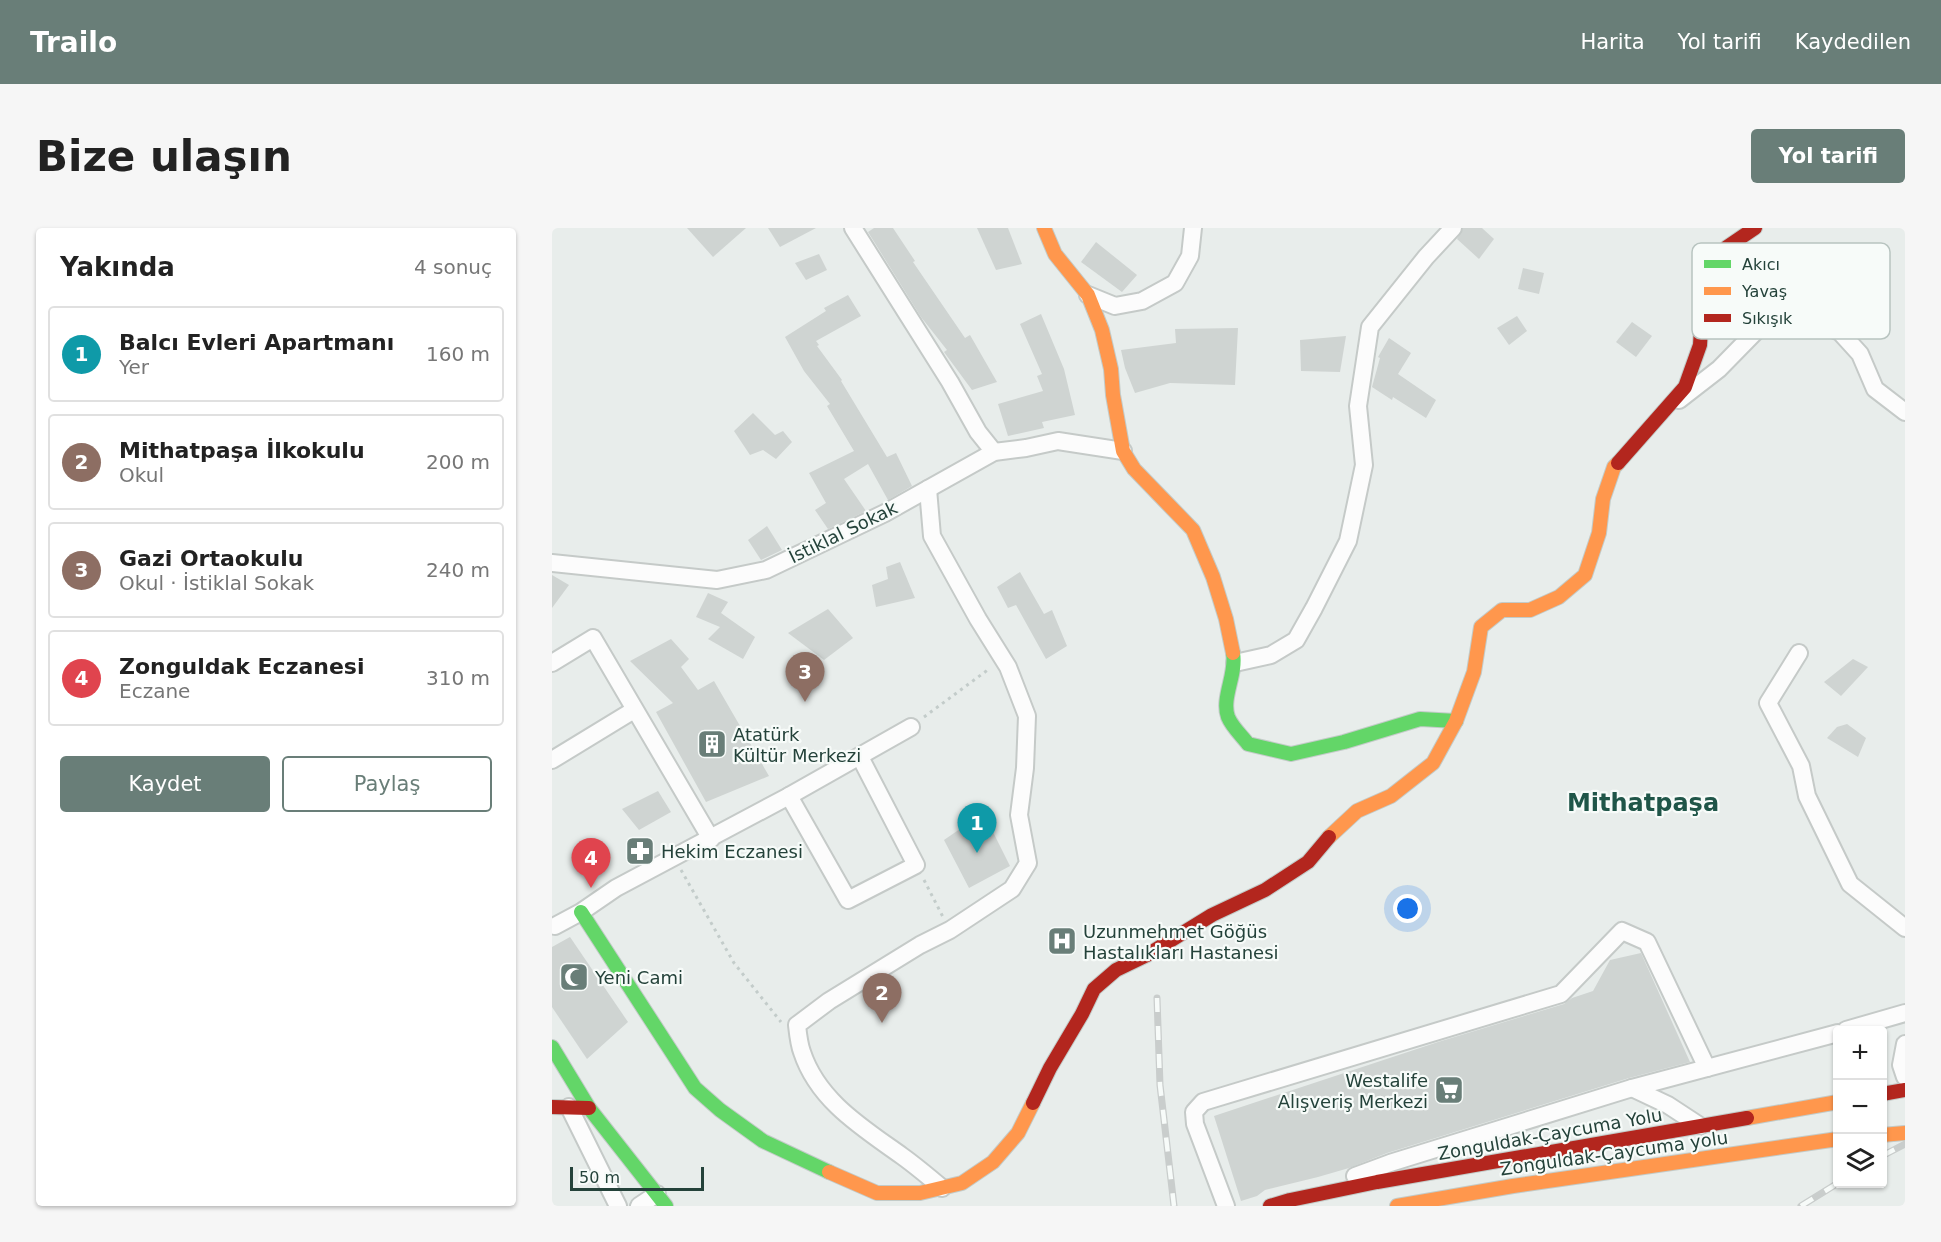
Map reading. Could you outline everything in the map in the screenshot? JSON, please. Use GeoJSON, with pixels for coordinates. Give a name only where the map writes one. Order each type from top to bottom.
{"type":"FeatureCollection","features":[{"type":"Feature","properties":{"kind":"main road"},"geometry":{"type":"LineString","coordinates":[[1044,228],[1055,254],[1088,295],[1102,330],[1111,369],[1123,451],[1134,469],[1193,530],[1216,587],[1226,619],[1235,663],[1227,694],[1228,717],[1248,744],[1291,754],[1344,742],[1420,719],[1456,720]]}},
{"type":"Feature","properties":{"kind":"main road"},"geometry":{"type":"LineString","coordinates":[[1733,243],[1755,228]]}},
{"type":"Feature","properties":{"kind":"main road"},"geometry":{"type":"LineString","coordinates":[[581,912],[695,1088],[720,1110],[763,1141],[877,1193],[920,1193],[962,1182],[993,1162],[1018,1133],[1050,1068],[1094,989],[1116,970],[1147,955],[1212,915],[1265,891],[1308,862],[1334,830],[1357,811],[1391,796],[1433,763],[1456,720],[1474,672],[1481,627],[1502,610],[1530,610],[1559,597],[1585,575],[1599,532],[1603,499],[1614,467],[1685,387],[1700,339]]}},
{"type":"Feature","properties":{"kind":"main road"},"geometry":{"type":"LineString","coordinates":[[552,1047],[589,1108],[662,1200]]}},
{"type":"Feature","properties":{"kind":"main road"},"geometry":{"type":"LineString","coordinates":[[1887,1093],[1905,1090]]}},
{"type":"Feature","properties":{"kind":"main road","name":"Zonguldak-Çaycuma Yolu"},"geometry":{"type":"LineString","coordinates":[[1270,1206],[1377,1182],[1833,1103]]}},
{"type":"Feature","properties":{"kind":"main road"},"geometry":{"type":"LineString","coordinates":[[552,1107],[589,1108]]}},
{"type":"Feature","properties":{"kind":"main road"},"geometry":{"type":"LineString","coordinates":[[1887,1135],[1905,1133]]}},
{"type":"Feature","properties":{"kind":"main road","name":"Zonguldak-Çaycuma yolu"},"geometry":{"type":"LineString","coordinates":[[1397,1206],[1513,1186],[1833,1140]]}},
{"type":"Feature","properties":{"kind":"street"},"geometry":{"type":"LineString","coordinates":[[853,228],[944,373],[978,432],[994,452]]}},
{"type":"Feature","properties":{"kind":"street"},"geometry":{"type":"LineString","coordinates":[[1088,295],[1115,306],[1142,301],[1175,283],[1190,256],[1193,228]]}},
{"type":"Feature","properties":{"kind":"street"},"geometry":{"type":"LineString","coordinates":[[1235,663],[1271,655],[1296,640],[1348,541],[1364,465],[1358,406],[1370,327],[1426,257],[1453,228]]}},
{"type":"Feature","properties":{"kind":"street"},"geometry":{"type":"LineString","coordinates":[[1662,413],[1719,369],[1748,339]]}},
{"type":"Feature","properties":{"kind":"street"},"geometry":{"type":"LineString","coordinates":[[1846,339],[1860,354],[1875,389],[1905,412]]}},
{"type":"Feature","properties":{"kind":"street","name":"İstiklal Sokak"},"geometry":{"type":"LineString","coordinates":[[552,563],[717,580],[766,570],[885,513],[994,452],[1059,441],[1123,451]]}},
{"type":"Feature","properties":{"kind":"street"},"geometry":{"type":"LineString","coordinates":[[927,489],[932,536],[978,619],[1008,667],[1027,716],[1025,768],[1019,815],[1028,863],[1012,889],[950,930],[920,945],[829,1001],[796,1025],[802,1052],[814,1076],[836,1106],[866,1132],[942,1188]]}},
{"type":"Feature","properties":{"kind":"street"},"geometry":{"type":"LineString","coordinates":[[552,663],[593,638],[711,839]]}},
{"type":"Feature","properties":{"kind":"street"},"geometry":{"type":"LineString","coordinates":[[1799,653],[1768,703],[1801,766],[1807,796],[1850,884],[1905,928]]}},
{"type":"Feature","properties":{"kind":"street"},"geometry":{"type":"LineString","coordinates":[[552,760],[634,710]]}},
{"type":"Feature","properties":{"kind":"street"},"geometry":{"type":"LineString","coordinates":[[553,924],[581,912],[615,888],[711,839],[911,727]]}},
{"type":"Feature","properties":{"kind":"street"},"geometry":{"type":"LineString","coordinates":[[789,796],[848,900],[916,865],[860,757]]}},
{"type":"Feature","properties":{"kind":"street"},"geometry":{"type":"LineString","coordinates":[[1226,1206],[1195,1124],[1194,1112],[1203,1102],[1562,994],[1622,931],[1647,942],[1707,1068]]}},
{"type":"Feature","properties":{"kind":"street"},"geometry":{"type":"LineString","coordinates":[[1860,1026],[1905,1013]]}},
{"type":"Feature","properties":{"kind":"street"},"geometry":{"type":"LineString","coordinates":[[1290,1200],[1390,1163],[1632,1088],[1833,1034]]}},
{"type":"Feature","properties":{"kind":"street"},"geometry":{"type":"LineString","coordinates":[[1905,1044],[1901,1065],[1905,1077]]}},
{"type":"Feature","properties":{"kind":"street"},"geometry":{"type":"LineString","coordinates":[[1632,1088],[1668,1105],[1701,1126]]}},
{"type":"Feature","properties":{"kind":"street"},"geometry":{"type":"LineString","coordinates":[[570,1107],[618,1206]]}},
{"type":"Feature","properties":{"kind":"street"},"geometry":{"type":"LineString","coordinates":[[639,1206],[662,1200]]}},
{"type":"Feature","properties":{"kind":"path"},"geometry":{"type":"LineString","coordinates":[[911,727],[1003,658]]}},
{"type":"Feature","properties":{"kind":"path"},"geometry":{"type":"LineString","coordinates":[[674,859],[734,963],[783,1024],[796,1025]]}},
{"type":"Feature","properties":{"kind":"path"},"geometry":{"type":"LineString","coordinates":[[916,865],[950,930]]}},
{"type":"Feature","properties":{"kind":"building"},"geometry":{"type":"Polygon","coordinates":[[[687,228],[746,228],[713,257],[687,228]]]}},
{"type":"Feature","properties":{"kind":"building"},"geometry":{"type":"Polygon","coordinates":[[[768,228],[816,228],[780,247],[768,228]]]}},
{"type":"Feature","properties":{"kind":"building"},"geometry":{"type":"Polygon","coordinates":[[[874,228],[893,228],[915,261],[913,262],[965,338],[970,335],[997,382],[972,390],[944,352],[947,350],[921,317],[868,232],[874,228]]]}},
{"type":"Feature","properties":{"kind":"building"},"geometry":{"type":"Polygon","coordinates":[[[977,228],[1008,228],[1022,264],[996,270],[977,228]]]}},
{"type":"Feature","properties":{"kind":"building"},"geometry":{"type":"Polygon","coordinates":[[[1463,228],[1482,228],[1494,239],[1479,259],[1457,239],[1463,228]]]}},
{"type":"Feature","properties":{"kind":"building"},"geometry":{"type":"Polygon","coordinates":[[[1096,242],[1137,275],[1122,292],[1081,262],[1096,242]]]}},
{"type":"Feature","properties":{"kind":"building"},"geometry":{"type":"Polygon","coordinates":[[[819,254],[827,270],[806,280],[795,263],[819,254]]]}},
{"type":"Feature","properties":{"kind":"building"},"geometry":{"type":"Polygon","coordinates":[[[1523,268],[1544,273],[1539,294],[1518,289],[1523,268]]]}},
{"type":"Feature","properties":{"kind":"building"},"geometry":{"type":"Polygon","coordinates":[[[848,295],[861,316],[816,341],[819,345],[817,346],[842,380],[887,457],[896,453],[912,486],[888,500],[868,464],[844,479],[866,511],[828,529],[815,510],[826,503],[809,473],[854,451],[827,406],[830,404],[804,371],[785,337],[826,311],[824,308],[848,295]]]}},
{"type":"Feature","properties":{"kind":"building"},"geometry":{"type":"Polygon","coordinates":[[[1041,314],[1064,369],[1075,415],[1042,422],[1044,428],[1008,436],[998,404],[1043,391],[1037,376],[1042,374],[1020,324],[1041,314]]]}},
{"type":"Feature","properties":{"kind":"building"},"geometry":{"type":"Polygon","coordinates":[[[1517,316],[1527,331],[1509,345],[1497,328],[1517,316]]]}},
{"type":"Feature","properties":{"kind":"building"},"geometry":{"type":"Polygon","coordinates":[[[1632,322],[1652,336],[1636,357],[1616,342],[1632,322]]]}},
{"type":"Feature","properties":{"kind":"building"},"geometry":{"type":"Polygon","coordinates":[[[1238,328],[1235,385],[1170,383],[1135,393],[1121,350],[1176,343],[1175,329],[1238,328]]]}},
{"type":"Feature","properties":{"kind":"building"},"geometry":{"type":"Polygon","coordinates":[[[1346,336],[1340,372],[1301,371],[1300,340],[1346,336]]]}},
{"type":"Feature","properties":{"kind":"building"},"geometry":{"type":"Polygon","coordinates":[[[1389,338],[1411,353],[1398,374],[1436,400],[1426,418],[1372,387],[1380,358],[1378,357],[1389,338]]]}},
{"type":"Feature","properties":{"kind":"building"},"geometry":{"type":"Polygon","coordinates":[[[753,413],[775,435],[783,431],[792,442],[776,459],[763,450],[750,455],[734,431],[753,413]]]}},
{"type":"Feature","properties":{"kind":"building"},"geometry":{"type":"Polygon","coordinates":[[[767,526],[782,550],[761,560],[748,540],[767,526]]]}},
{"type":"Feature","properties":{"kind":"building"},"geometry":{"type":"Polygon","coordinates":[[[900,562],[915,598],[876,607],[872,585],[888,579],[886,567],[900,562]]]}},
{"type":"Feature","properties":{"kind":"building"},"geometry":{"type":"Polygon","coordinates":[[[1020,572],[1044,614],[1052,610],[1067,646],[1046,659],[1016,605],[1008,608],[997,587],[1020,572]]]}},
{"type":"Feature","properties":{"kind":"building"},"geometry":{"type":"Polygon","coordinates":[[[552,575],[569,585],[552,608],[552,575]]]}},
{"type":"Feature","properties":{"kind":"building"},"geometry":{"type":"Polygon","coordinates":[[[708,593],[728,602],[721,613],[755,637],[743,659],[708,639],[720,627],[696,617],[708,593]]]}},
{"type":"Feature","properties":{"kind":"building"},"geometry":{"type":"Polygon","coordinates":[[[828,609],[853,638],[824,660],[788,633],[828,609]]]}},
{"type":"Feature","properties":{"kind":"building","name":"Atatürk Kültür Merkezi"},"geometry":{"type":"Polygon","coordinates":[[[671,639],[689,659],[681,667],[698,690],[714,681],[769,776],[706,802],[656,712],[673,703],[630,661],[671,639]]]}},
{"type":"Feature","properties":{"kind":"building"},"geometry":{"type":"Polygon","coordinates":[[[1853,659],[1868,667],[1841,696],[1824,682],[1853,659]]]}},
{"type":"Feature","properties":{"kind":"building"},"geometry":{"type":"Polygon","coordinates":[[[1847,724],[1866,738],[1858,757],[1827,738],[1837,727],[1847,724]]]}},
{"type":"Feature","properties":{"kind":"building"},"geometry":{"type":"Polygon","coordinates":[[[658,791],[671,812],[639,830],[622,809],[658,791]]]}},
{"type":"Feature","properties":{"kind":"building"},"geometry":{"type":"Polygon","coordinates":[[[973,820],[978,831],[990,826],[1010,866],[969,888],[944,840],[973,820]]]}},
{"type":"Feature","properties":{"kind":"building","name":"Yeni Cami"},"geometry":{"type":"Polygon","coordinates":[[[570,937],[628,1022],[587,1059],[552,1007],[552,947],[570,937]]]}},
{"type":"Feature","properties":{"kind":"building","name":"Westalife Alışveriş Merkezi"},"geometry":{"type":"Polygon","coordinates":[[[1641,953],[1690,1062],[1629,1078],[1387,1153],[1349,1168],[1265,1190],[1257,1196],[1241,1201],[1214,1116],[1438,1042],[1564,1004],[1572,998],[1593,991],[1610,960],[1641,953]]]}},
{"type":"Feature","properties":{"kind":"railway"},"geometry":{"type":"LineString","coordinates":[[1157,998],[1160,1085],[1174,1206]]}},
{"type":"Feature","properties":{"kind":"railway"},"geometry":{"type":"LineString","coordinates":[[1887,1153],[1905,1144]]}},
{"type":"Feature","properties":{"kind":"railway"},"geometry":{"type":"LineString","coordinates":[[1801,1206],[1833,1186]]}},
{"type":"Feature","properties":{"kind":"traffic: fast"},"geometry":{"type":"LineString","coordinates":[[1233,653],[1234,661],[1226,710],[1232,724],[1248,744],[1291,754],[1344,742],[1420,719],[1456,721]]}},
{"type":"Feature","properties":{"kind":"traffic: fast"},"geometry":{"type":"LineString","coordinates":[[581,912],[695,1088],[720,1110],[763,1141],[829,1172]]}},
{"type":"Feature","properties":{"kind":"traffic: fast"},"geometry":{"type":"LineString","coordinates":[[552,1047],[589,1108],[666,1206]]}},
{"type":"Feature","properties":{"kind":"traffic: slow"},"geometry":{"type":"LineString","coordinates":[[1044,228],[1055,254],[1088,295],[1102,330],[1111,369],[1123,451],[1134,469],[1193,530],[1213,577],[1226,619],[1233,653]]}},
{"type":"Feature","properties":{"kind":"traffic: slow"},"geometry":{"type":"LineString","coordinates":[[1329,837],[1357,811],[1391,796],[1433,763],[1456,721],[1474,672],[1481,627],[1502,610],[1530,610],[1559,597],[1585,575],[1599,533],[1603,499],[1614,467],[1618,463]]}},
{"type":"Feature","properties":{"kind":"traffic: slow"},"geometry":{"type":"LineString","coordinates":[[829,1172],[877,1193],[920,1193],[962,1183],[993,1162],[1018,1133],[1033,1103]]}},
{"type":"Feature","properties":{"kind":"traffic: slow"},"geometry":{"type":"LineString","coordinates":[[1747,1118],[1833,1103]]}},
{"type":"Feature","properties":{"kind":"traffic: slow"},"geometry":{"type":"LineString","coordinates":[[1887,1135],[1905,1133]]}},
{"type":"Feature","properties":{"kind":"traffic: slow"},"geometry":{"type":"LineString","coordinates":[[1397,1206],[1513,1186],[1833,1140]]}},
{"type":"Feature","properties":{"kind":"traffic: jam"},"geometry":{"type":"LineString","coordinates":[[1733,243],[1755,228]]}},
{"type":"Feature","properties":{"kind":"traffic: jam"},"geometry":{"type":"LineString","coordinates":[[1618,463],[1685,387],[1700,339]]}},
{"type":"Feature","properties":{"kind":"traffic: jam"},"geometry":{"type":"LineString","coordinates":[[1033,1103],[1094,989],[1116,970],[1147,955],[1212,915],[1265,890],[1308,862],[1329,837]]}},
{"type":"Feature","properties":{"kind":"traffic: jam"},"geometry":{"type":"LineString","coordinates":[[1887,1093],[1905,1090]]}},
{"type":"Feature","properties":{"kind":"traffic: jam"},"geometry":{"type":"LineString","coordinates":[[552,1107],[589,1108]]}},
{"type":"Feature","properties":{"kind":"traffic: jam"},"geometry":{"type":"LineString","coordinates":[[1270,1206],[1377,1182],[1747,1118]]}},
{"type":"Feature","properties":{"kind":"place","name":"Gazi Ortaokulu"},"geometry":{"type":"Point","coordinates":[805,702]}},
{"type":"Feature","properties":{"kind":"place","name":"Atatürk Kültür Merkezi"},"geometry":{"type":"Point","coordinates":[712,744]}},
{"type":"Feature","properties":{"kind":"place","name":"Hekim Eczanesi"},"geometry":{"type":"Point","coordinates":[640,851]}},
{"type":"Feature","properties":{"kind":"place","name":"Balcı Evleri Apartmanı"},"geometry":{"type":"Point","coordinates":[977,853]}},
{"type":"Feature","properties":{"kind":"place","name":"Zonguldak Eczanesi"},"geometry":{"type":"Point","coordinates":[591,888]}},
{"type":"Feature","properties":{"kind":"place","name":"Uzunmehmet Göğüs Hastalıkları Hastanesi"},"geometry":{"type":"Point","coordinates":[1062,941]}},
{"type":"Feature","properties":{"kind":"place","name":"Yeni Cami"},"geometry":{"type":"Point","coordinates":[574,977]}},
{"type":"Feature","properties":{"kind":"place","name":"Mithatpaşa İlkokulu"},"geometry":{"type":"Point","coordinates":[882,1023]}},
{"type":"Feature","properties":{"kind":"place","name":"Westalife Alışveriş Merkezi"},"geometry":{"type":"Point","coordinates":[1449,1090]}},
{"type":"Feature","properties":{"kind":"district","name":"Mithatpaşa"},"geometry":{"type":"Point","coordinates":[1643,803]}}]}
